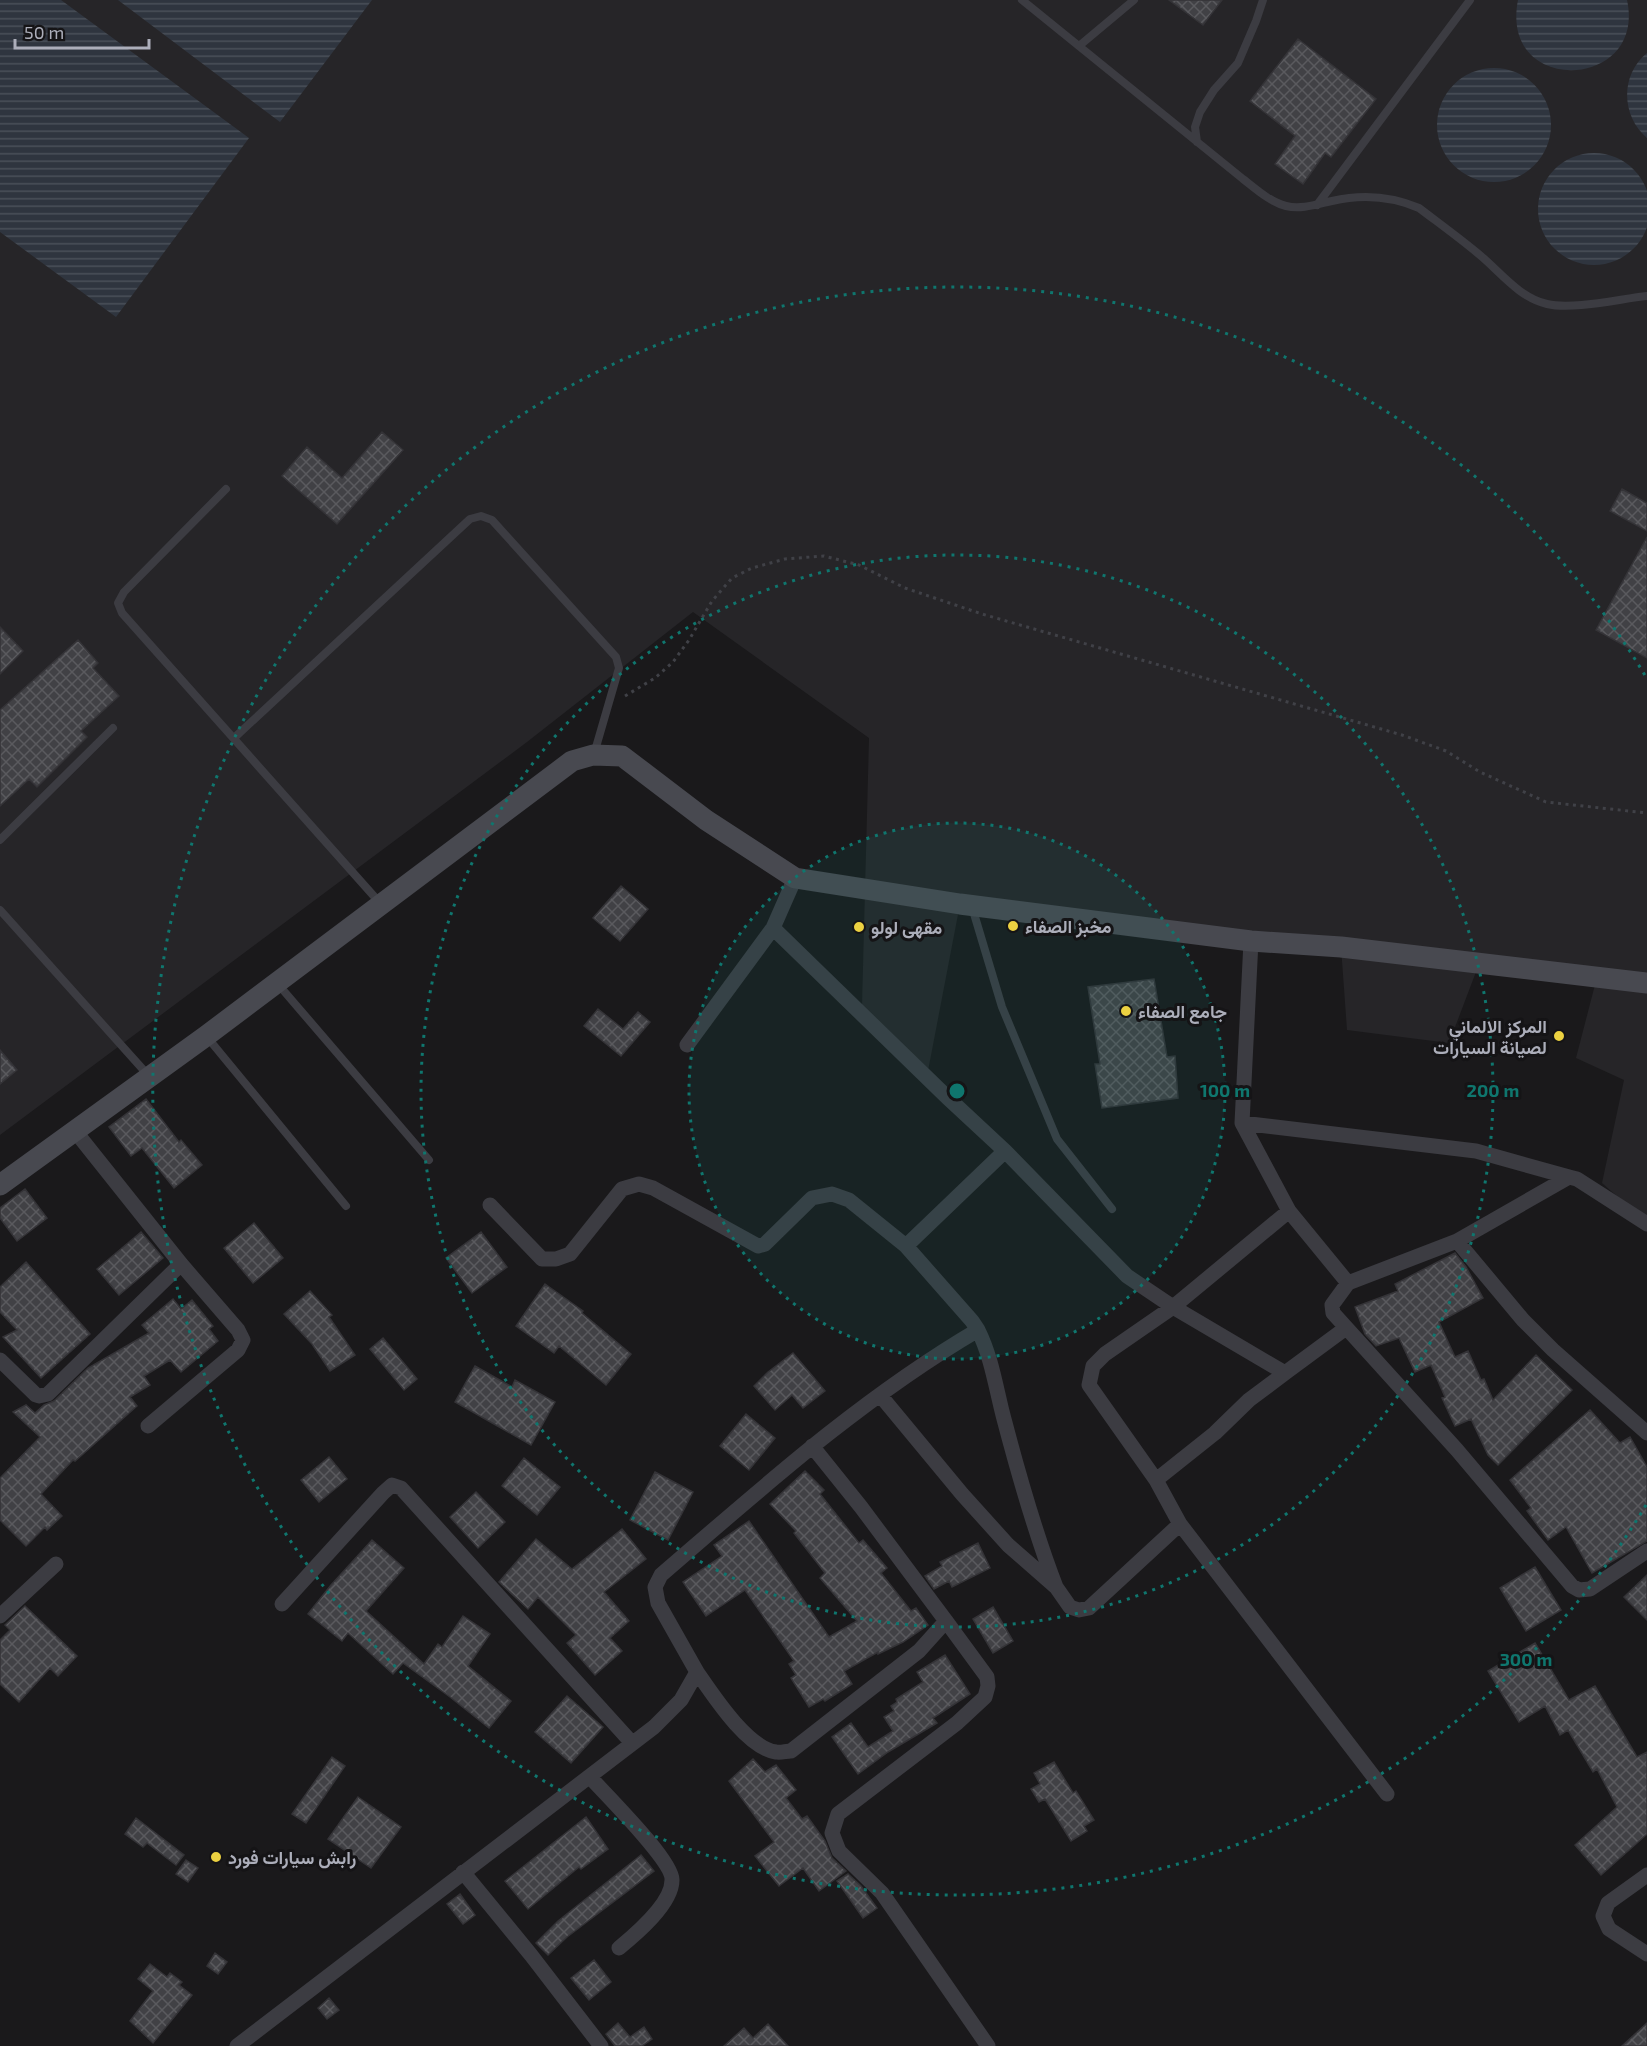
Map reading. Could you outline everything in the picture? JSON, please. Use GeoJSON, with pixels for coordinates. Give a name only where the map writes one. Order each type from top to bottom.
{"type":"FeatureCollection","features":[{"type":"Feature","properties":{"kind":"street"},"geometry":{"type":"LineString","coordinates":[[0,1185],[206,1036],[572,761],[593,755],[622,756],[706,820],[795,878],[972,905],[1251,941],[1341,947],[1647,983]]}},
{"type":"Feature","properties":{"kind":"street"},"geometry":{"type":"LineString","coordinates":[[687,1045],[773,928],[795,878]]}},
{"type":"Feature","properties":{"kind":"street"},"geometry":{"type":"LineString","coordinates":[[773,928],[1005,1151],[1127,1276],[1173,1307],[1285,1372]]}},
{"type":"Feature","properties":{"kind":"street"},"geometry":{"type":"LineString","coordinates":[[1251,941],[1242,1123],[1289,1211],[1348,1283]]}},
{"type":"Feature","properties":{"kind":"street"},"geometry":{"type":"LineString","coordinates":[[1242,1123],[1476,1151],[1577,1179],[1647,1224]]}},
{"type":"Feature","properties":{"kind":"street"},"geometry":{"type":"LineString","coordinates":[[75,1131],[181,1264],[238,1330],[243,1340],[238,1350],[148,1426]]}},
{"type":"Feature","properties":{"kind":"street"},"geometry":{"type":"LineString","coordinates":[[906,1246],[1005,1151]]}},
{"type":"Feature","properties":{"kind":"street"},"geometry":{"type":"LineString","coordinates":[[1569,1177],[1458,1241],[1348,1283],[1332,1305],[1331,1310],[1457,1450],[1572,1586],[1580,1590],[1590,1589],[1647,1551]]}},
{"type":"Feature","properties":{"kind":"street"},"geometry":{"type":"LineString","coordinates":[[490,1205],[542,1259],[556,1259],[570,1254],[622,1189],[639,1184],[653,1188],[758,1246],[765,1244],[812,1198],[832,1194],[849,1200],[906,1246],[972,1320],[978,1330],[987,1347],[1004,1419],[1040,1544],[1056,1587]]}},
{"type":"Feature","properties":{"kind":"street"},"geometry":{"type":"LineString","coordinates":[[1289,1211],[1173,1307],[1105,1354],[1093,1366],[1089,1385],[1156,1480],[1180,1524],[1387,1794]]}},
{"type":"Feature","properties":{"kind":"street"},"geometry":{"type":"LineString","coordinates":[[1458,1241],[1523,1320],[1553,1350],[1647,1433]]}},
{"type":"Feature","properties":{"kind":"street"},"geometry":{"type":"LineString","coordinates":[[0,1360],[36,1395],[48,1394],[181,1264]]}},
{"type":"Feature","properties":{"kind":"street"},"geometry":{"type":"LineString","coordinates":[[1156,1480],[1215,1433],[1249,1400],[1346,1328]]}},
{"type":"Feature","properties":{"kind":"street"},"geometry":{"type":"LineString","coordinates":[[946,1622],[919,1651],[791,1751],[776,1752],[764,1748],[742,1731],[697,1672],[658,1603],[656,1587],[661,1575],[812,1446],[880,1395],[978,1330]]}},
{"type":"Feature","properties":{"kind":"street"},"geometry":{"type":"LineString","coordinates":[[880,1395],[962,1494],[1008,1545],[1056,1587],[1070,1607],[1079,1610],[1089,1608],[1180,1524]]}},
{"type":"Feature","properties":{"kind":"street"},"geometry":{"type":"LineString","coordinates":[[812,1446],[861,1507],[987,1677],[988,1686],[985,1697],[957,1723],[838,1814],[832,1833],[839,1851],[882,1893],[988,2046]]}},
{"type":"Feature","properties":{"kind":"street"},"geometry":{"type":"LineString","coordinates":[[282,1604],[382,1493],[392,1485],[401,1488],[632,1743]]}},
{"type":"Feature","properties":{"kind":"street"},"geometry":{"type":"LineString","coordinates":[[0,1616],[56,1564]]}},
{"type":"Feature","properties":{"kind":"street"},"geometry":{"type":"LineString","coordinates":[[237,2046],[654,1727],[681,1700],[697,1672]]}},
{"type":"Feature","properties":{"kind":"street"},"geometry":{"type":"LineString","coordinates":[[590,1777],[665,1861],[672,1880],[670,1892],[650,1922],[619,1948]]}},
{"type":"Feature","properties":{"kind":"street"},"geometry":{"type":"LineString","coordinates":[[463,1872],[601,2046]]}},
{"type":"Feature","properties":{"kind":"street"},"geometry":{"type":"LineString","coordinates":[[1647,1875],[1608,1903],[1603,1916],[1609,1929],[1647,1954]]}},
{"type":"Feature","properties":{"kind":"lane"},"geometry":{"type":"LineString","coordinates":[[1022,0],[1268,198],[1288,207],[1300,207],[1359,196],[1393,200],[1419,208],[1481,256],[1518,290],[1548,304],[1568,305],[1647,296]]}},
{"type":"Feature","properties":{"kind":"lane"},"geometry":{"type":"LineString","coordinates":[[1079,46],[1134,0]]}},
{"type":"Feature","properties":{"kind":"lane"},"geometry":{"type":"LineString","coordinates":[[1197,142],[1195,127],[1200,112],[1214,90],[1238,63],[1263,0]]}},
{"type":"Feature","properties":{"kind":"lane"},"geometry":{"type":"LineString","coordinates":[[1317,205],[1470,0]]}},
{"type":"Feature","properties":{"kind":"lane"},"geometry":{"type":"LineString","coordinates":[[226,489],[124,592],[118,603],[122,613],[381,904]]}},
{"type":"Feature","properties":{"kind":"lane"},"geometry":{"type":"LineString","coordinates":[[234,738],[470,519],[481,516],[492,520],[616,657],[618,668],[593,755]]}},
{"type":"Feature","properties":{"kind":"lane"},"geometry":{"type":"LineString","coordinates":[[0,840],[114,728]]}},
{"type":"Feature","properties":{"kind":"lane"},"geometry":{"type":"LineString","coordinates":[[972,905],[1002,1007],[1053,1131],[1073,1161],[1112,1209]]}},
{"type":"Feature","properties":{"kind":"lane"},"geometry":{"type":"LineString","coordinates":[[0,910],[149,1077]]}},
{"type":"Feature","properties":{"kind":"lane"},"geometry":{"type":"LineString","coordinates":[[276,982],[429,1160]]}},
{"type":"Feature","properties":{"kind":"lane"},"geometry":{"type":"LineString","coordinates":[[206,1036],[346,1206]]}},
{"type":"Feature","properties":{"kind":"path"},"geometry":{"type":"LineString","coordinates":[[608,706],[655,678],[673,662],[712,601],[732,578],[752,568],[785,560],[824,556],[859,565],[904,588],[982,614],[1402,735],[1446,751],[1480,772],[1545,802],[1647,813]]}},
{"type":"Feature","properties":{"kind":"shaded area"},"geometry":{"type":"Polygon","coordinates":[[[0,0],[1647,0],[1647,1223],[1602,1183],[1624,1080],[1576,1058],[1597,977],[1479,964],[1449,1043],[1347,1030],[1341,947],[960,904],[928,1071],[862,1005],[869,738],[693,612],[527,742],[0,1135],[0,0]]]}},
{"type":"Feature","properties":{"kind":"shaded area"},"geometry":{"type":"Polygon","coordinates":[[[0,0],[61,0],[249,138],[116,317],[0,232],[0,0]]]}},
{"type":"Feature","properties":{"kind":"shaded area"},"geometry":{"type":"Polygon","coordinates":[[[118,0],[372,0],[280,122],[118,0]]]}},
{"type":"Feature","properties":{"kind":"shaded area"},"geometry":{"type":"Polygon","coordinates":[[[1518,0],[1627,0],[1627,30],[1616,52],[1596,65],[1573,70],[1549,66],[1530,54],[1518,32],[1518,0]]]}},
{"type":"Feature","properties":{"kind":"shaded area"},"geometry":{"type":"Polygon","coordinates":[[[1647,53],[1647,138],[1632,119],[1627,96],[1632,72],[1647,53]]]}},
{"type":"Feature","properties":{"kind":"shaded area"},"geometry":{"type":"Polygon","coordinates":[[[1494,68],[1516,73],[1534,85],[1546,103],[1551,125],[1546,147],[1534,165],[1516,177],[1494,182],[1472,177],[1454,165],[1442,147],[1437,125],[1442,103],[1454,85],[1472,73],[1494,68]]]}},
{"type":"Feature","properties":{"kind":"shaded area"},"geometry":{"type":"Polygon","coordinates":[[[1594,153],[1616,157],[1634,169],[1646,187],[1650,209],[1646,231],[1634,249],[1616,261],[1594,265],[1572,261],[1554,249],[1542,231],[1538,209],[1542,187],[1554,169],[1572,157],[1594,153]]]}},
{"type":"Feature","properties":{"kind":"building"},"geometry":{"type":"Polygon","coordinates":[[[1169,0],[1222,0],[1203,25],[1169,0]]]}},
{"type":"Feature","properties":{"kind":"building"},"geometry":{"type":"Polygon","coordinates":[[[1298,39],[1376,99],[1331,157],[1325,153],[1303,184],[1275,164],[1295,136],[1250,101],[1298,39]]]}},
{"type":"Feature","properties":{"kind":"building"},"geometry":{"type":"Polygon","coordinates":[[[382,432],[403,450],[337,524],[282,476],[307,447],[342,478],[382,432]]]}},
{"type":"Feature","properties":{"kind":"building"},"geometry":{"type":"Polygon","coordinates":[[[1622,489],[1647,503],[1647,531],[1610,511],[1622,489]]]}},
{"type":"Feature","properties":{"kind":"building"},"geometry":{"type":"Polygon","coordinates":[[[1647,537],[1647,658],[1596,630],[1647,537]]]}},
{"type":"Feature","properties":{"kind":"building"},"geometry":{"type":"Polygon","coordinates":[[[0,627],[23,651],[0,674],[0,627]]]}},
{"type":"Feature","properties":{"kind":"building"},"geometry":{"type":"Polygon","coordinates":[[[78,640],[98,663],[93,668],[119,696],[81,731],[87,737],[37,787],[29,779],[0,806],[0,710],[78,640]]]}},
{"type":"Feature","properties":{"kind":"building"},"geometry":{"type":"Polygon","coordinates":[[[621,886],[648,909],[620,941],[593,918],[621,886]]]}},
{"type":"Feature","properties":{"kind":"building"},"geometry":{"type":"Polygon","coordinates":[[[1154,979],[1167,1057],[1175,1056],[1178,1098],[1102,1108],[1095,1064],[1100,1064],[1088,987],[1154,979]]]}},
{"type":"Feature","properties":{"kind":"building"},"geometry":{"type":"Polygon","coordinates":[[[598,1009],[623,1029],[638,1012],[650,1022],[621,1056],[584,1026],[598,1009]]]}},
{"type":"Feature","properties":{"kind":"building"},"geometry":{"type":"Polygon","coordinates":[[[0,1050],[17,1070],[0,1084],[0,1050]]]}},
{"type":"Feature","properties":{"kind":"building"},"geometry":{"type":"Polygon","coordinates":[[[146,1099],[179,1142],[181,1140],[202,1165],[174,1188],[142,1148],[131,1156],[109,1127],[146,1099]]]}},
{"type":"Feature","properties":{"kind":"building"},"geometry":{"type":"Polygon","coordinates":[[[25,1189],[47,1218],[17,1241],[0,1218],[0,1208],[25,1189]]]}},
{"type":"Feature","properties":{"kind":"building"},"geometry":{"type":"Polygon","coordinates":[[[254,1223],[283,1258],[253,1283],[224,1248],[254,1223]]]}},
{"type":"Feature","properties":{"kind":"building"},"geometry":{"type":"Polygon","coordinates":[[[141,1232],[163,1258],[119,1295],[97,1269],[141,1232]]]}},
{"type":"Feature","properties":{"kind":"building"},"geometry":{"type":"Polygon","coordinates":[[[481,1232],[507,1267],[472,1293],[446,1258],[481,1232]]]}},
{"type":"Feature","properties":{"kind":"building"},"geometry":{"type":"Polygon","coordinates":[[[1455,1253],[1466,1267],[1483,1298],[1439,1322],[1455,1357],[1468,1351],[1493,1400],[1536,1355],[1572,1390],[1498,1465],[1488,1455],[1471,1419],[1455,1426],[1442,1398],[1445,1397],[1431,1365],[1415,1372],[1399,1338],[1376,1346],[1365,1334],[1355,1307],[1398,1291],[1395,1284],[1455,1253]]]}},
{"type":"Feature","properties":{"kind":"building"},"geometry":{"type":"Polygon","coordinates":[[[26,1262],[90,1334],[41,1378],[3,1337],[17,1330],[0,1312],[0,1287],[26,1262]]]}},
{"type":"Feature","properties":{"kind":"building"},"geometry":{"type":"Polygon","coordinates":[[[545,1284],[583,1311],[582,1313],[631,1354],[606,1385],[559,1346],[554,1353],[516,1326],[545,1284]]]}},
{"type":"Feature","properties":{"kind":"building"},"geometry":{"type":"Polygon","coordinates":[[[310,1291],[332,1315],[329,1317],[355,1355],[330,1371],[312,1344],[284,1314],[310,1291]]]}},
{"type":"Feature","properties":{"kind":"building"},"geometry":{"type":"Polygon","coordinates":[[[173,1299],[181,1309],[192,1300],[213,1326],[209,1329],[218,1341],[181,1372],[170,1360],[144,1376],[150,1385],[130,1397],[137,1406],[75,1461],[73,1460],[41,1494],[62,1516],[47,1530],[45,1527],[26,1546],[0,1520],[0,1478],[40,1437],[13,1412],[26,1405],[35,1413],[44,1405],[54,1401],[88,1368],[149,1333],[142,1325],[173,1299]]]}},
{"type":"Feature","properties":{"kind":"building"},"geometry":{"type":"Polygon","coordinates":[[[383,1338],[417,1379],[404,1390],[370,1349],[383,1338]]]}},
{"type":"Feature","properties":{"kind":"building"},"geometry":{"type":"Polygon","coordinates":[[[793,1353],[825,1391],[803,1408],[792,1395],[775,1410],[754,1386],[793,1353]]]}},
{"type":"Feature","properties":{"kind":"building"},"geometry":{"type":"Polygon","coordinates":[[[475,1366],[512,1387],[515,1380],[555,1402],[531,1445],[455,1402],[475,1366]]]}},
{"type":"Feature","properties":{"kind":"building"},"geometry":{"type":"Polygon","coordinates":[[[1590,1410],[1620,1443],[1630,1437],[1647,1467],[1647,1541],[1592,1573],[1566,1527],[1548,1540],[1527,1511],[1531,1508],[1510,1480],[1590,1410]]]}},
{"type":"Feature","properties":{"kind":"building"},"geometry":{"type":"Polygon","coordinates":[[[746,1414],[775,1438],[749,1470],[720,1446],[746,1414]]]}},
{"type":"Feature","properties":{"kind":"building"},"geometry":{"type":"Polygon","coordinates":[[[329,1457],[347,1479],[319,1502],[301,1480],[329,1457]]]}},
{"type":"Feature","properties":{"kind":"building"},"geometry":{"type":"Polygon","coordinates":[[[524,1458],[560,1487],[537,1515],[502,1486],[524,1458]]]}},
{"type":"Feature","properties":{"kind":"building"},"geometry":{"type":"Polygon","coordinates":[[[805,1471],[824,1490],[820,1494],[859,1543],[863,1540],[887,1568],[881,1573],[911,1611],[916,1608],[928,1625],[903,1642],[878,1654],[878,1652],[844,1671],[852,1684],[825,1701],[823,1699],[809,1707],[791,1678],[796,1675],[789,1664],[794,1661],[745,1590],[706,1616],[683,1582],[722,1556],[714,1545],[749,1521],[829,1637],[857,1621],[820,1578],[825,1573],[794,1533],[796,1531],[770,1504],[805,1471]]]}},
{"type":"Feature","properties":{"kind":"building"},"geometry":{"type":"Polygon","coordinates":[[[655,1472],[693,1492],[668,1540],[630,1520],[655,1472]]]}},
{"type":"Feature","properties":{"kind":"building"},"geometry":{"type":"Polygon","coordinates":[[[476,1492],[505,1522],[478,1548],[450,1517],[476,1492]]]}},
{"type":"Feature","properties":{"kind":"building"},"geometry":{"type":"Polygon","coordinates":[[[622,1529],[646,1559],[604,1592],[629,1621],[610,1638],[622,1651],[595,1675],[567,1643],[576,1635],[538,1597],[528,1609],[499,1582],[536,1539],[572,1569],[622,1529]]]}},
{"type":"Feature","properties":{"kind":"building"},"geometry":{"type":"Polygon","coordinates":[[[372,1540],[404,1568],[366,1611],[424,1664],[438,1644],[442,1647],[463,1616],[490,1634],[468,1666],[511,1701],[489,1728],[403,1663],[393,1674],[348,1633],[342,1641],[308,1614],[372,1540]]]}},
{"type":"Feature","properties":{"kind":"building"},"geometry":{"type":"Polygon","coordinates":[[[978,1543],[990,1568],[952,1587],[949,1581],[934,1589],[925,1576],[942,1566],[940,1562],[978,1543]]]}},
{"type":"Feature","properties":{"kind":"building"},"geometry":{"type":"Polygon","coordinates":[[[1535,1567],[1561,1610],[1526,1631],[1500,1588],[1535,1567]]]}},
{"type":"Feature","properties":{"kind":"building"},"geometry":{"type":"Polygon","coordinates":[[[1647,1575],[1647,1620],[1624,1597],[1647,1575]]]}},
{"type":"Feature","properties":{"kind":"building"},"geometry":{"type":"Polygon","coordinates":[[[25,1606],[77,1656],[58,1676],[50,1668],[19,1702],[0,1684],[0,1640],[10,1630],[5,1625],[25,1606]]]}},
{"type":"Feature","properties":{"kind":"building"},"geometry":{"type":"Polygon","coordinates":[[[993,1607],[1013,1641],[993,1653],[973,1619],[993,1607]]]}},
{"type":"Feature","properties":{"kind":"building"},"geometry":{"type":"Polygon","coordinates":[[[1535,1643],[1569,1700],[1595,1686],[1637,1757],[1647,1752],[1647,1834],[1601,1875],[1575,1845],[1617,1807],[1597,1769],[1593,1772],[1568,1730],[1560,1735],[1545,1706],[1519,1722],[1488,1671],[1535,1643]]]}},
{"type":"Feature","properties":{"kind":"building"},"geometry":{"type":"Polygon","coordinates":[[[945,1655],[970,1694],[933,1718],[937,1723],[888,1752],[858,1774],[832,1737],[851,1723],[868,1747],[893,1731],[884,1717],[894,1711],[891,1706],[897,1702],[896,1699],[923,1682],[917,1672],[945,1655]]]}},
{"type":"Feature","properties":{"kind":"building"},"geometry":{"type":"Polygon","coordinates":[[[567,1696],[603,1727],[571,1763],[535,1732],[567,1696]]]}},
{"type":"Feature","properties":{"kind":"building"},"geometry":{"type":"Polygon","coordinates":[[[332,1757],[345,1766],[306,1823],[292,1814],[332,1757]]]}},
{"type":"Feature","properties":{"kind":"building"},"geometry":{"type":"Polygon","coordinates":[[[753,1759],[765,1772],[776,1765],[796,1790],[786,1798],[802,1819],[807,1816],[825,1841],[832,1858],[846,1871],[819,1891],[803,1868],[779,1886],[755,1856],[774,1842],[729,1781],[753,1759]]]}},
{"type":"Feature","properties":{"kind":"building"},"geometry":{"type":"Polygon","coordinates":[[[1054,1762],[1073,1793],[1076,1791],[1094,1820],[1084,1826],[1087,1831],[1071,1841],[1045,1799],[1039,1802],[1031,1789],[1040,1784],[1034,1773],[1054,1762]]]}},
{"type":"Feature","properties":{"kind":"building"},"geometry":{"type":"Polygon","coordinates":[[[358,1797],[401,1827],[371,1868],[328,1839],[358,1797]]]}},
{"type":"Feature","properties":{"kind":"building"},"geometry":{"type":"Polygon","coordinates":[[[586,1817],[608,1849],[581,1869],[579,1867],[528,1909],[505,1881],[586,1817]]]}},
{"type":"Feature","properties":{"kind":"building"},"geometry":{"type":"Polygon","coordinates":[[[136,1818],[184,1855],[176,1865],[147,1843],[143,1847],[125,1834],[136,1818]]]}},
{"type":"Feature","properties":{"kind":"building"},"geometry":{"type":"Polygon","coordinates":[[[641,1855],[654,1871],[567,1937],[548,1955],[536,1943],[558,1921],[641,1855]]]}},
{"type":"Feature","properties":{"kind":"building"},"geometry":{"type":"Polygon","coordinates":[[[186,1860],[198,1868],[188,1882],[176,1874],[186,1860]]]}},
{"type":"Feature","properties":{"kind":"building"},"geometry":{"type":"Polygon","coordinates":[[[848,1874],[861,1886],[877,1908],[863,1918],[837,1881],[848,1874]]]}},
{"type":"Feature","properties":{"kind":"building"},"geometry":{"type":"Polygon","coordinates":[[[460,1894],[475,1915],[463,1924],[447,1904],[460,1894]]]}},
{"type":"Feature","properties":{"kind":"building"},"geometry":{"type":"Polygon","coordinates":[[[215,1953],[227,1962],[218,1974],[207,1966],[215,1953]]]}},
{"type":"Feature","properties":{"kind":"building"},"geometry":{"type":"Polygon","coordinates":[[[594,1960],[611,1982],[589,2000],[571,1978],[594,1960]]]}},
{"type":"Feature","properties":{"kind":"building"},"geometry":{"type":"Polygon","coordinates":[[[150,1964],[167,1977],[170,1973],[182,1982],[179,1985],[192,1995],[153,2043],[130,2021],[153,1991],[138,1979],[150,1964]]]}},
{"type":"Feature","properties":{"kind":"building"},"geometry":{"type":"Polygon","coordinates":[[[329,1998],[339,2010],[327,2019],[318,2008],[329,1998]]]}},
{"type":"Feature","properties":{"kind":"building"},"geometry":{"type":"Polygon","coordinates":[[[618,2023],[630,2037],[644,2027],[652,2039],[642,2046],[615,2046],[606,2034],[618,2023]]]}},
{"type":"Feature","properties":{"kind":"building"},"geometry":{"type":"Polygon","coordinates":[[[1647,2023],[1647,2046],[1622,2046],[1647,2023]]]}},
{"type":"Feature","properties":{"kind":"building"},"geometry":{"type":"Polygon","coordinates":[[[768,2024],[788,2046],[724,2046],[744,2028],[753,2038],[768,2024]]]}},
{"type":"Feature","properties":{"kind":"place","name":"مخبز الصفاء"},"geometry":{"type":"Point","coordinates":[1013,926]}},
{"type":"Feature","properties":{"kind":"place","name":"مقهى لولو"},"geometry":{"type":"Point","coordinates":[859,927]}},
{"type":"Feature","properties":{"kind":"place","name":"جامع الصفاء"},"geometry":{"type":"Point","coordinates":[1126,1011]}},
{"type":"Feature","properties":{"kind":"place","name":"المركز الالماني لصيانة السيارات"},"geometry":{"type":"Point","coordinates":[1559,1036]}},
{"type":"Feature","properties":{"kind":"place","name":"رابش سيارات فورد"},"geometry":{"type":"Point","coordinates":[216,1857]}}]}
